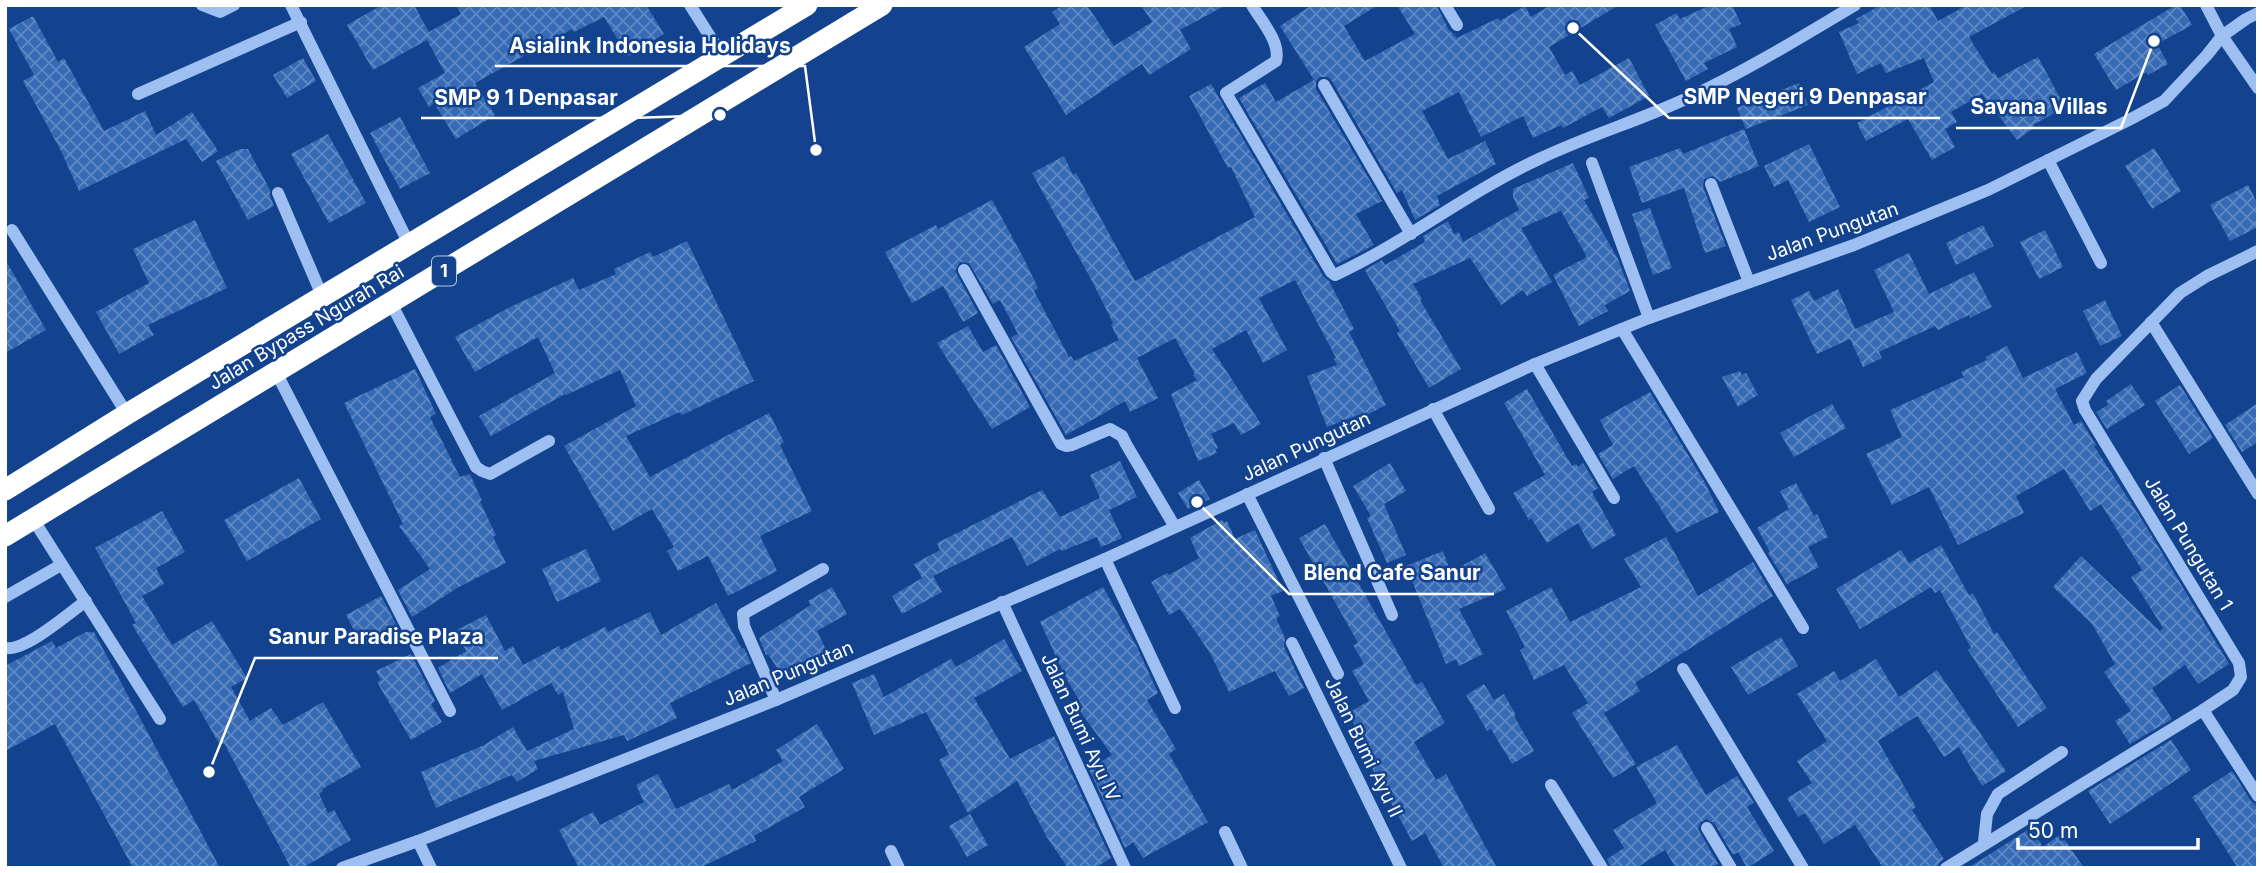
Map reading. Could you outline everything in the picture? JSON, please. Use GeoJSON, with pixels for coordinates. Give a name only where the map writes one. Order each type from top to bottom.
{"type":"FeatureCollection","features":[{"type":"Feature","properties":{"kind":"highway","name":"Jalan Bypass Ngurah Rai"},"geometry":{"type":"LineString","coordinates":[[5,490],[807,5]]}},
{"type":"Feature","properties":{"kind":"highway","name":"Jalan Bypass Ngurah Rai"},"geometry":{"type":"LineString","coordinates":[[5,536],[882,5]]}},
{"type":"Feature","properties":{"kind":"street"},"geometry":{"type":"LineString","coordinates":[[202,5],[220,12],[234,5]]}},
{"type":"Feature","properties":{"kind":"street"},"geometry":{"type":"LineString","coordinates":[[291,5],[410,246]]}},
{"type":"Feature","properties":{"kind":"street"},"geometry":{"type":"LineString","coordinates":[[690,5],[723,57]]}},
{"type":"Feature","properties":{"kind":"street"},"geometry":{"type":"LineString","coordinates":[[1252,5],[1275,44],[1278,54],[1276,61],[1226,93],[1334,275],[1411,234],[1491,184],[1539,159],[1709,89],[1855,5]]}},
{"type":"Feature","properties":{"kind":"street"},"geometry":{"type":"LineString","coordinates":[[1445,5],[1457,25]]}},
{"type":"Feature","properties":{"kind":"street"},"geometry":{"type":"LineString","coordinates":[[2206,5],[2222,36],[2258,88]]}},
{"type":"Feature","properties":{"kind":"street","name":"Jalan Pungutan"},"geometry":{"type":"LineString","coordinates":[[342,868],[418,841],[776,700],[1105,559],[1535,364],[1649,318],[1930,215],[2048,160],[2164,101],[2222,36],[2258,13]]}},
{"type":"Feature","properties":{"kind":"street"},"geometry":{"type":"LineString","coordinates":[[138,94],[300,22]]}},
{"type":"Feature","properties":{"kind":"street"},"geometry":{"type":"LineString","coordinates":[[1324,85],[1411,234]]}},
{"type":"Feature","properties":{"kind":"street"},"geometry":{"type":"LineString","coordinates":[[2048,160],[2101,263]]}},
{"type":"Feature","properties":{"kind":"street"},"geometry":{"type":"LineString","coordinates":[[1592,163],[1649,318]]}},
{"type":"Feature","properties":{"kind":"street"},"geometry":{"type":"LineString","coordinates":[[1711,184],[1749,282]]}},
{"type":"Feature","properties":{"kind":"street"},"geometry":{"type":"LineString","coordinates":[[278,193],[323,298]]}},
{"type":"Feature","properties":{"kind":"street"},"geometry":{"type":"LineString","coordinates":[[12,230],[127,414]]}},
{"type":"Feature","properties":{"kind":"street","name":"Jalan Pungutan 1"},"geometry":{"type":"LineString","coordinates":[[1946,868],[1984,842],[2203,710],[2233,690],[2241,677],[2239,663],[2082,401],[2096,379],[2180,293],[2207,276],[2258,251]]}},
{"type":"Feature","properties":{"kind":"street"},"geometry":{"type":"LineString","coordinates":[[964,270],[1061,444],[1072,445],[1110,429],[1118,433],[1175,527]]}},
{"type":"Feature","properties":{"kind":"street"},"geometry":{"type":"LineString","coordinates":[[391,303],[476,467],[491,474],[549,441]]}},
{"type":"Feature","properties":{"kind":"street"},"geometry":{"type":"LineString","coordinates":[[2151,322],[2258,494]]}},
{"type":"Feature","properties":{"kind":"street"},"geometry":{"type":"LineString","coordinates":[[1622,329],[1803,628]]}},
{"type":"Feature","properties":{"kind":"street"},"geometry":{"type":"LineString","coordinates":[[1535,364],[1614,498]]}},
{"type":"Feature","properties":{"kind":"street"},"geometry":{"type":"LineString","coordinates":[[276,372],[450,711]]}},
{"type":"Feature","properties":{"kind":"street"},"geometry":{"type":"LineString","coordinates":[[1433,409],[1489,509]]}},
{"type":"Feature","properties":{"kind":"street"},"geometry":{"type":"LineString","coordinates":[[1324,458],[1392,614]]}},
{"type":"Feature","properties":{"kind":"street"},"geometry":{"type":"LineString","coordinates":[[1247,494],[1338,674]]}},
{"type":"Feature","properties":{"kind":"street"},"geometry":{"type":"LineString","coordinates":[[33,519],[160,719]]}},
{"type":"Feature","properties":{"kind":"street"},"geometry":{"type":"LineString","coordinates":[[1105,559],[1175,708]]}},
{"type":"Feature","properties":{"kind":"street"},"geometry":{"type":"LineString","coordinates":[[5,597],[61,565]]}},
{"type":"Feature","properties":{"kind":"street"},"geometry":{"type":"LineString","coordinates":[[776,700],[744,626],[743,614],[823,569]]}},
{"type":"Feature","properties":{"kind":"street"},"geometry":{"type":"LineString","coordinates":[[5,648],[12,649],[25,644],[86,601]]}},
{"type":"Feature","properties":{"kind":"street","name":"Jalan Bumi Ayu IV"},"geometry":{"type":"LineString","coordinates":[[1002,602],[1125,868]]}},
{"type":"Feature","properties":{"kind":"street","name":"Jalan Bumi Ayu II"},"geometry":{"type":"LineString","coordinates":[[1292,643],[1401,868]]}},
{"type":"Feature","properties":{"kind":"street"},"geometry":{"type":"LineString","coordinates":[[1683,669],[1803,868]]}},
{"type":"Feature","properties":{"kind":"street"},"geometry":{"type":"LineString","coordinates":[[2203,710],[2258,796]]}},
{"type":"Feature","properties":{"kind":"street"},"geometry":{"type":"LineString","coordinates":[[1984,842],[1987,814],[1998,793],[2062,752]]}},
{"type":"Feature","properties":{"kind":"street"},"geometry":{"type":"LineString","coordinates":[[1551,785],[1602,868]]}},
{"type":"Feature","properties":{"kind":"street"},"geometry":{"type":"LineString","coordinates":[[1707,828],[1731,868]]}},
{"type":"Feature","properties":{"kind":"street"},"geometry":{"type":"LineString","coordinates":[[1225,832],[1242,868]]}},
{"type":"Feature","properties":{"kind":"street"},"geometry":{"type":"LineString","coordinates":[[418,841],[431,868]]}},
{"type":"Feature","properties":{"kind":"street"},"geometry":{"type":"LineString","coordinates":[[891,850],[899,868]]}},
{"type":"Feature","properties":{"kind":"building"},"geometry":{"type":"Polygon","coordinates":[[[382,5],[414,5],[429,32],[461,14],[456,5],[646,5],[664,34],[628,56],[604,17],[574,32],[572,29],[475,83],[495,115],[456,139],[434,103],[429,107],[418,88],[445,73],[427,40],[373,70],[347,25],[382,5]]]}},
{"type":"Feature","properties":{"kind":"building"},"geometry":{"type":"Polygon","coordinates":[[[1063,5],[1087,5],[1114,46],[1152,22],[1141,5],[1226,5],[1180,30],[1191,49],[1149,75],[1142,64],[1066,115],[1024,47],[1060,24],[1052,12],[1063,5]]]}},
{"type":"Feature","properties":{"kind":"building"},"geometry":{"type":"Polygon","coordinates":[[[1312,5],[1378,5],[1344,26],[1365,61],[1415,34],[1397,5],[1436,5],[1449,30],[1457,38],[1498,18],[1500,21],[1525,6],[1531,17],[1551,5],[1619,5],[1549,47],[1565,75],[1572,71],[1580,85],[1629,58],[1649,96],[1609,118],[1602,107],[1563,128],[1561,125],[1533,138],[1523,116],[1481,137],[1459,92],[1422,111],[1448,159],[1485,141],[1496,164],[1437,196],[1440,205],[1415,220],[1402,190],[1397,193],[1332,81],[1328,77],[1320,77],[1316,81],[1316,89],[1382,201],[1356,214],[1374,245],[1337,264],[1239,98],[1265,83],[1276,102],[1314,80],[1280,26],[1312,5]]]}},
{"type":"Feature","properties":{"kind":"building"},"geometry":{"type":"Polygon","coordinates":[[[1711,5],[1732,5],[1741,24],[1729,29],[1737,47],[1704,63],[1708,69],[1686,81],[1655,25],[1676,13],[1680,19],[1711,5]]]}},
{"type":"Feature","properties":{"kind":"building"},"geometry":{"type":"Polygon","coordinates":[[[1881,5],[1929,5],[1938,21],[1967,5],[2028,5],[1969,37],[1992,74],[1994,72],[1998,78],[2038,57],[2065,107],[2033,125],[2035,127],[2017,140],[1982,94],[1951,112],[1957,122],[1945,129],[1955,147],[1932,160],[1908,119],[1866,141],[1857,123],[1934,82],[1924,58],[1886,73],[1881,63],[1857,74],[1839,32],[1859,23],[1856,19],[1881,5]]]}},
{"type":"Feature","properties":{"kind":"building"},"geometry":{"type":"Polygon","coordinates":[[[2180,5],[2192,25],[2157,44],[2168,64],[2148,75],[2146,72],[2116,90],[2094,54],[2180,5]]]}},
{"type":"Feature","properties":{"kind":"building"},"geometry":{"type":"Polygon","coordinates":[[[33,16],[58,62],[64,58],[104,131],[145,111],[156,135],[192,112],[218,151],[202,162],[186,139],[79,191],[61,151],[23,81],[34,75],[9,29],[33,16]]]}},
{"type":"Feature","properties":{"kind":"building"},"geometry":{"type":"Polygon","coordinates":[[[303,58],[316,81],[287,98],[273,75],[303,58]]]}},
{"type":"Feature","properties":{"kind":"building"},"geometry":{"type":"Polygon","coordinates":[[[1799,83],[1808,105],[1746,129],[1737,108],[1799,83]]]}},
{"type":"Feature","properties":{"kind":"building"},"geometry":{"type":"Polygon","coordinates":[[[1211,84],[1323,276],[1329,281],[1354,329],[1349,332],[1386,405],[1363,417],[1361,414],[1327,427],[1307,376],[1337,365],[1334,359],[1336,358],[1295,280],[1259,298],[1287,350],[1263,363],[1246,330],[1212,349],[1261,424],[1241,435],[1234,423],[1211,434],[1218,448],[1215,449],[1217,453],[1198,461],[1171,394],[1197,380],[1175,338],[1137,358],[1158,398],[1130,412],[1125,401],[1066,435],[1011,337],[1018,334],[1000,300],[993,304],[969,263],[960,262],[955,271],[978,313],[963,322],[943,286],[912,303],[885,252],[936,225],[938,229],[992,200],[1023,257],[1038,288],[1034,291],[1069,357],[1074,361],[1119,340],[1091,279],[1032,173],[1064,156],[1135,281],[1255,217],[1231,167],[1228,168],[1189,96],[1211,84]]]}},
{"type":"Feature","properties":{"kind":"building"},"geometry":{"type":"Polygon","coordinates":[[[400,117],[430,173],[400,189],[370,133],[400,117]]]}},
{"type":"Feature","properties":{"kind":"building"},"geometry":{"type":"Polygon","coordinates":[[[1744,129],[1759,166],[1720,182],[1713,176],[1704,179],[1703,187],[1726,246],[1705,253],[1684,188],[1642,203],[1629,167],[1680,148],[1683,154],[1744,129]]]}},
{"type":"Feature","properties":{"kind":"building"},"geometry":{"type":"Polygon","coordinates":[[[328,134],[366,203],[329,223],[291,154],[328,134]]]}},
{"type":"Feature","properties":{"kind":"building"},"geometry":{"type":"Polygon","coordinates":[[[1809,144],[1840,207],[1809,222],[1788,180],[1774,187],[1764,166],[1809,144]]]}},
{"type":"Feature","properties":{"kind":"building"},"geometry":{"type":"Polygon","coordinates":[[[2154,148],[2181,191],[2152,209],[2125,166],[2154,148]]]}},
{"type":"Feature","properties":{"kind":"building"},"geometry":{"type":"Polygon","coordinates":[[[240,149],[248,149],[270,190],[274,206],[248,220],[216,161],[240,149]]]}},
{"type":"Feature","properties":{"kind":"building"},"geometry":{"type":"Polygon","coordinates":[[[1573,163],[1589,198],[1584,200],[1618,259],[1630,291],[1605,305],[1608,311],[1579,326],[1553,275],[1587,257],[1561,211],[1521,228],[1552,282],[1527,296],[1523,290],[1501,305],[1470,258],[1413,284],[1461,369],[1429,388],[1365,270],[1382,260],[1385,265],[1425,242],[1423,236],[1448,221],[1454,234],[1459,232],[1463,242],[1519,210],[1513,197],[1513,189],[1573,163]]]}},
{"type":"Feature","properties":{"kind":"building"},"geometry":{"type":"Polygon","coordinates":[[[2248,185],[2258,204],[2258,227],[2230,241],[2210,205],[2248,185]]]}},
{"type":"Feature","properties":{"kind":"building"},"geometry":{"type":"Polygon","coordinates":[[[1650,208],[1672,268],[1653,275],[1632,214],[1650,208]]]}},
{"type":"Feature","properties":{"kind":"building"},"geometry":{"type":"Polygon","coordinates":[[[195,220],[227,288],[148,325],[154,335],[119,354],[96,312],[149,283],[133,249],[195,220]]]}},
{"type":"Feature","properties":{"kind":"building"},"geometry":{"type":"Polygon","coordinates":[[[1983,225],[1994,246],[1956,265],[1946,243],[1983,225]]]}},
{"type":"Feature","properties":{"kind":"building"},"geometry":{"type":"Polygon","coordinates":[[[2045,230],[2063,267],[2039,279],[2020,242],[2045,230]]]}},
{"type":"Feature","properties":{"kind":"building"},"geometry":{"type":"Polygon","coordinates":[[[687,241],[754,381],[682,415],[680,412],[626,436],[650,477],[769,413],[784,442],[780,445],[812,511],[760,536],[777,571],[728,596],[708,556],[678,571],[667,551],[674,547],[652,509],[613,531],[564,446],[636,406],[620,370],[565,394],[491,436],[479,416],[555,373],[538,337],[475,372],[455,337],[510,307],[573,278],[579,290],[616,274],[614,269],[650,252],[653,257],[687,241]]]}},
{"type":"Feature","properties":{"kind":"building"},"geometry":{"type":"Polygon","coordinates":[[[1909,253],[1929,294],[1974,272],[1992,307],[1938,330],[1935,326],[1879,352],[1882,358],[1863,367],[1850,339],[1817,354],[1791,300],[1809,291],[1814,301],[1838,289],[1855,329],[1894,312],[1874,270],[1909,253]]]}},
{"type":"Feature","properties":{"kind":"building"},"geometry":{"type":"Polygon","coordinates":[[[5,259],[46,330],[5,353],[5,259]]]}},
{"type":"Feature","properties":{"kind":"building"},"geometry":{"type":"Polygon","coordinates":[[[2105,300],[2122,336],[2100,346],[2083,311],[2105,300]]]}},
{"type":"Feature","properties":{"kind":"building"},"geometry":{"type":"Polygon","coordinates":[[[968,326],[983,352],[996,345],[1030,407],[992,429],[937,343],[968,326]]]}},
{"type":"Feature","properties":{"kind":"building"},"geometry":{"type":"Polygon","coordinates":[[[2007,346],[2023,378],[2077,352],[2087,373],[2055,389],[2074,425],[2081,421],[2229,664],[2198,684],[2185,665],[2152,688],[2172,719],[2130,744],[2115,721],[2131,711],[2104,672],[2115,664],[2092,624],[2053,587],[2081,556],[2160,631],[2163,628],[2131,577],[2142,570],[2101,504],[2090,511],[2064,469],[2016,496],[2024,513],[1958,545],[1929,487],[1892,505],[1866,454],[1902,437],[1890,410],[1964,377],[1961,372],[1987,360],[1985,357],[2007,346]]]}},
{"type":"Feature","properties":{"kind":"building"},"geometry":{"type":"Polygon","coordinates":[[[415,369],[436,414],[430,417],[460,477],[470,474],[496,535],[493,537],[506,563],[457,588],[412,617],[398,590],[430,569],[399,526],[403,524],[344,403],[415,369]]]}},
{"type":"Feature","properties":{"kind":"building"},"geometry":{"type":"Polygon","coordinates":[[[1740,371],[1742,375],[1746,373],[1758,395],[1738,407],[1722,377],[1740,371]]]}},
{"type":"Feature","properties":{"kind":"building"},"geometry":{"type":"Polygon","coordinates":[[[2131,384],[2145,405],[2107,429],[2096,412],[2108,405],[2106,401],[2131,384]]]}},
{"type":"Feature","properties":{"kind":"building"},"geometry":{"type":"Polygon","coordinates":[[[2180,385],[2213,438],[2189,454],[2155,401],[2180,385]]]}},
{"type":"Feature","properties":{"kind":"building"},"geometry":{"type":"Polygon","coordinates":[[[1527,389],[1572,466],[1576,464],[1578,467],[1583,463],[1598,488],[1592,492],[1616,535],[1592,549],[1578,523],[1547,543],[1513,493],[1545,475],[1504,403],[1527,389]]]}},
{"type":"Feature","properties":{"kind":"building"},"geometry":{"type":"Polygon","coordinates":[[[1650,392],[1705,483],[1719,512],[1676,533],[1634,466],[1613,479],[1598,454],[1613,445],[1600,420],[1650,392]]]}},
{"type":"Feature","properties":{"kind":"building"},"geometry":{"type":"Polygon","coordinates":[[[2258,403],[2258,442],[2242,452],[2225,425],[2258,403]]]}},
{"type":"Feature","properties":{"kind":"building"},"geometry":{"type":"Polygon","coordinates":[[[1832,404],[1846,428],[1794,457],[1780,433],[1832,404]]]}},
{"type":"Feature","properties":{"kind":"building"},"geometry":{"type":"Polygon","coordinates":[[[1120,461],[1137,497],[1109,510],[1122,538],[1101,547],[1097,537],[1062,551],[1060,549],[1027,566],[1012,537],[933,576],[942,592],[902,614],[892,596],[922,578],[914,564],[940,550],[937,543],[1042,490],[1060,517],[1100,498],[1090,475],[1120,461]]]}},
{"type":"Feature","properties":{"kind":"building"},"geometry":{"type":"Polygon","coordinates":[[[1390,463],[1406,491],[1384,504],[1406,555],[1387,563],[1367,518],[1371,516],[1353,486],[1390,463]]]}},
{"type":"Feature","properties":{"kind":"building"},"geometry":{"type":"Polygon","coordinates":[[[299,478],[321,519],[247,561],[224,520],[299,478]]]}},
{"type":"Feature","properties":{"kind":"building"},"geometry":{"type":"Polygon","coordinates":[[[1199,480],[1210,499],[1188,509],[1178,493],[1199,480]]]}},
{"type":"Feature","properties":{"kind":"building"},"geometry":{"type":"Polygon","coordinates":[[[1796,483],[1814,516],[1817,514],[1828,537],[1808,547],[1819,567],[1787,584],[1768,553],[1770,552],[1757,528],[1789,509],[1780,491],[1796,483]]]}},
{"type":"Feature","properties":{"kind":"building"},"geometry":{"type":"Polygon","coordinates":[[[162,511],[185,552],[156,568],[164,584],[142,596],[172,645],[212,621],[247,678],[231,687],[250,721],[271,708],[283,725],[323,702],[361,767],[322,789],[319,794],[328,813],[334,810],[351,840],[302,868],[291,868],[224,743],[220,745],[194,700],[183,707],[132,625],[136,623],[95,548],[162,511]]]}},
{"type":"Feature","properties":{"kind":"building"},"geometry":{"type":"Polygon","coordinates":[[[1222,520],[1224,523],[1227,521],[1235,539],[1255,530],[1283,591],[1271,596],[1280,616],[1276,618],[1285,638],[1284,647],[1304,688],[1289,696],[1275,671],[1229,692],[1210,653],[1180,609],[1169,615],[1151,582],[1199,558],[1190,538],[1222,520]]]}},
{"type":"Feature","properties":{"kind":"building"},"geometry":{"type":"Polygon","coordinates":[[[1325,524],[1416,685],[1422,682],[1445,723],[1414,742],[1436,780],[1446,774],[1497,868],[1444,868],[1425,833],[1412,841],[1366,757],[1370,755],[1359,740],[1362,738],[1348,713],[1369,701],[1352,671],[1364,664],[1353,645],[1358,643],[1299,538],[1325,524]]]}},
{"type":"Feature","properties":{"kind":"building"},"geometry":{"type":"Polygon","coordinates":[[[1666,537],[1698,596],[1753,562],[1773,596],[1635,683],[1640,691],[1604,713],[1636,764],[1613,778],[1572,713],[1588,703],[1564,665],[1534,680],[1520,650],[1525,647],[1506,611],[1551,587],[1570,622],[1641,587],[1624,559],[1666,537]]]}},
{"type":"Feature","properties":{"kind":"building"},"geometry":{"type":"Polygon","coordinates":[[[1941,545],[1969,595],[1973,593],[1994,634],[1997,632],[2047,708],[2018,727],[1968,650],[1971,648],[1940,590],[1935,593],[1931,587],[1860,629],[1836,589],[1901,550],[1909,563],[1941,545]]]}},
{"type":"Feature","properties":{"kind":"building"},"geometry":{"type":"Polygon","coordinates":[[[586,549],[601,581],[557,602],[542,569],[586,549]]]}},
{"type":"Feature","properties":{"kind":"building"},"geometry":{"type":"Polygon","coordinates":[[[1443,551],[1451,572],[1485,553],[1506,589],[1459,609],[1483,654],[1459,666],[1456,659],[1446,664],[1406,566],[1443,551]]]}},
{"type":"Feature","properties":{"kind":"building"},"geometry":{"type":"Polygon","coordinates":[[[832,587],[847,614],[817,631],[828,654],[804,665],[803,661],[782,675],[768,654],[766,655],[759,638],[811,605],[808,601],[832,587]]]}},
{"type":"Feature","properties":{"kind":"building"},"geometry":{"type":"Polygon","coordinates":[[[1103,587],[1137,647],[1158,693],[1147,700],[1176,749],[1169,754],[1208,822],[1143,858],[1133,842],[1125,848],[1089,769],[1112,755],[1079,710],[1083,707],[1040,622],[1103,587]]]}},
{"type":"Feature","properties":{"kind":"building"},"geometry":{"type":"Polygon","coordinates":[[[381,596],[397,626],[363,647],[346,615],[381,596]]]}},
{"type":"Feature","properties":{"kind":"building"},"geometry":{"type":"Polygon","coordinates":[[[716,603],[751,663],[670,703],[677,718],[627,741],[624,735],[534,761],[538,769],[517,782],[512,775],[436,808],[421,772],[484,745],[513,727],[527,751],[574,729],[563,692],[558,695],[551,683],[502,710],[482,674],[450,693],[438,668],[466,651],[455,631],[486,615],[505,651],[513,646],[523,665],[559,646],[561,650],[605,627],[608,632],[650,612],[661,635],[716,603]]]}},
{"type":"Feature","properties":{"kind":"building"},"geometry":{"type":"Polygon","coordinates":[[[86,632],[94,632],[220,868],[133,868],[55,724],[5,751],[5,666],[52,641],[56,648],[86,632]]]}},
{"type":"Feature","properties":{"kind":"building"},"geometry":{"type":"Polygon","coordinates":[[[1781,637],[1798,666],[1748,695],[1731,667],[1781,637]]]}},
{"type":"Feature","properties":{"kind":"building"},"geometry":{"type":"Polygon","coordinates":[[[1004,639],[1022,671],[974,698],[1010,759],[1054,736],[1111,858],[1095,868],[1068,868],[1048,839],[1017,781],[968,813],[939,760],[949,754],[926,712],[874,735],[852,683],[874,674],[884,697],[951,659],[956,667],[1004,639]]]}},
{"type":"Feature","properties":{"kind":"building"},"geometry":{"type":"Polygon","coordinates":[[[411,654],[435,701],[431,704],[442,722],[411,740],[377,682],[381,680],[376,671],[411,654]]]}},
{"type":"Feature","properties":{"kind":"building"},"geometry":{"type":"Polygon","coordinates":[[[1876,659],[1899,697],[1937,670],[2006,771],[1982,786],[1959,747],[1944,757],[1917,716],[1878,741],[1916,807],[1912,810],[1944,859],[1937,868],[1883,868],[1855,825],[1824,844],[1805,813],[1798,817],[1787,798],[1812,783],[1797,761],[1827,741],[1797,694],[1834,671],[1840,681],[1876,659]]]}},
{"type":"Feature","properties":{"kind":"building"},"geometry":{"type":"Polygon","coordinates":[[[1484,684],[1494,700],[1504,694],[1534,751],[1512,764],[1491,729],[1487,731],[1466,695],[1484,684]]]}},
{"type":"Feature","properties":{"kind":"building"},"geometry":{"type":"Polygon","coordinates":[[[817,724],[844,769],[799,797],[805,807],[754,836],[756,841],[699,868],[579,868],[559,830],[593,812],[600,825],[644,802],[636,785],[658,774],[676,809],[729,784],[732,790],[783,761],[776,750],[817,724]]]}},
{"type":"Feature","properties":{"kind":"building"},"geometry":{"type":"Polygon","coordinates":[[[2171,740],[2191,770],[2110,824],[2088,791],[2171,740]]]}},
{"type":"Feature","properties":{"kind":"building"},"geometry":{"type":"Polygon","coordinates":[[[1677,745],[1706,795],[1737,776],[1754,803],[1747,807],[1774,851],[1747,868],[1738,852],[1733,855],[1714,823],[1706,819],[1700,823],[1698,829],[1718,864],[1711,868],[1676,868],[1665,850],[1636,868],[1611,868],[1607,859],[1624,848],[1613,830],[1657,803],[1636,767],[1677,745]]]}},
{"type":"Feature","properties":{"kind":"building"},"geometry":{"type":"Polygon","coordinates":[[[2232,771],[2251,801],[2258,807],[2258,868],[2238,868],[2192,797],[2232,771]]]}},
{"type":"Feature","properties":{"kind":"building"},"geometry":{"type":"Polygon","coordinates":[[[970,814],[988,845],[967,857],[949,826],[970,814]]]}},
{"type":"Feature","properties":{"kind":"building"},"geometry":{"type":"Polygon","coordinates":[[[2031,828],[2043,847],[2061,834],[2084,868],[1968,868],[2031,828]]]}},
{"type":"Feature","properties":{"kind":"place","name":"SMP Negeri 9 Denpasar"},"geometry":{"type":"Point","coordinates":[1573,28]}},
{"type":"Feature","properties":{"kind":"place","name":"Savana Villas"},"geometry":{"type":"Point","coordinates":[2154,41]}},
{"type":"Feature","properties":{"kind":"place","name":"SMP 9 1 Denpasar"},"geometry":{"type":"Point","coordinates":[720,115]}},
{"type":"Feature","properties":{"kind":"place","name":"Asialink Indonesia Holidays"},"geometry":{"type":"Point","coordinates":[816,150]}},
{"type":"Feature","properties":{"kind":"place","name":"Blend Cafe Sanur"},"geometry":{"type":"Point","coordinates":[1197,502]}},
{"type":"Feature","properties":{"kind":"place","name":"Sanur Paradise Plaza"},"geometry":{"type":"Point","coordinates":[209,772]}}]}
